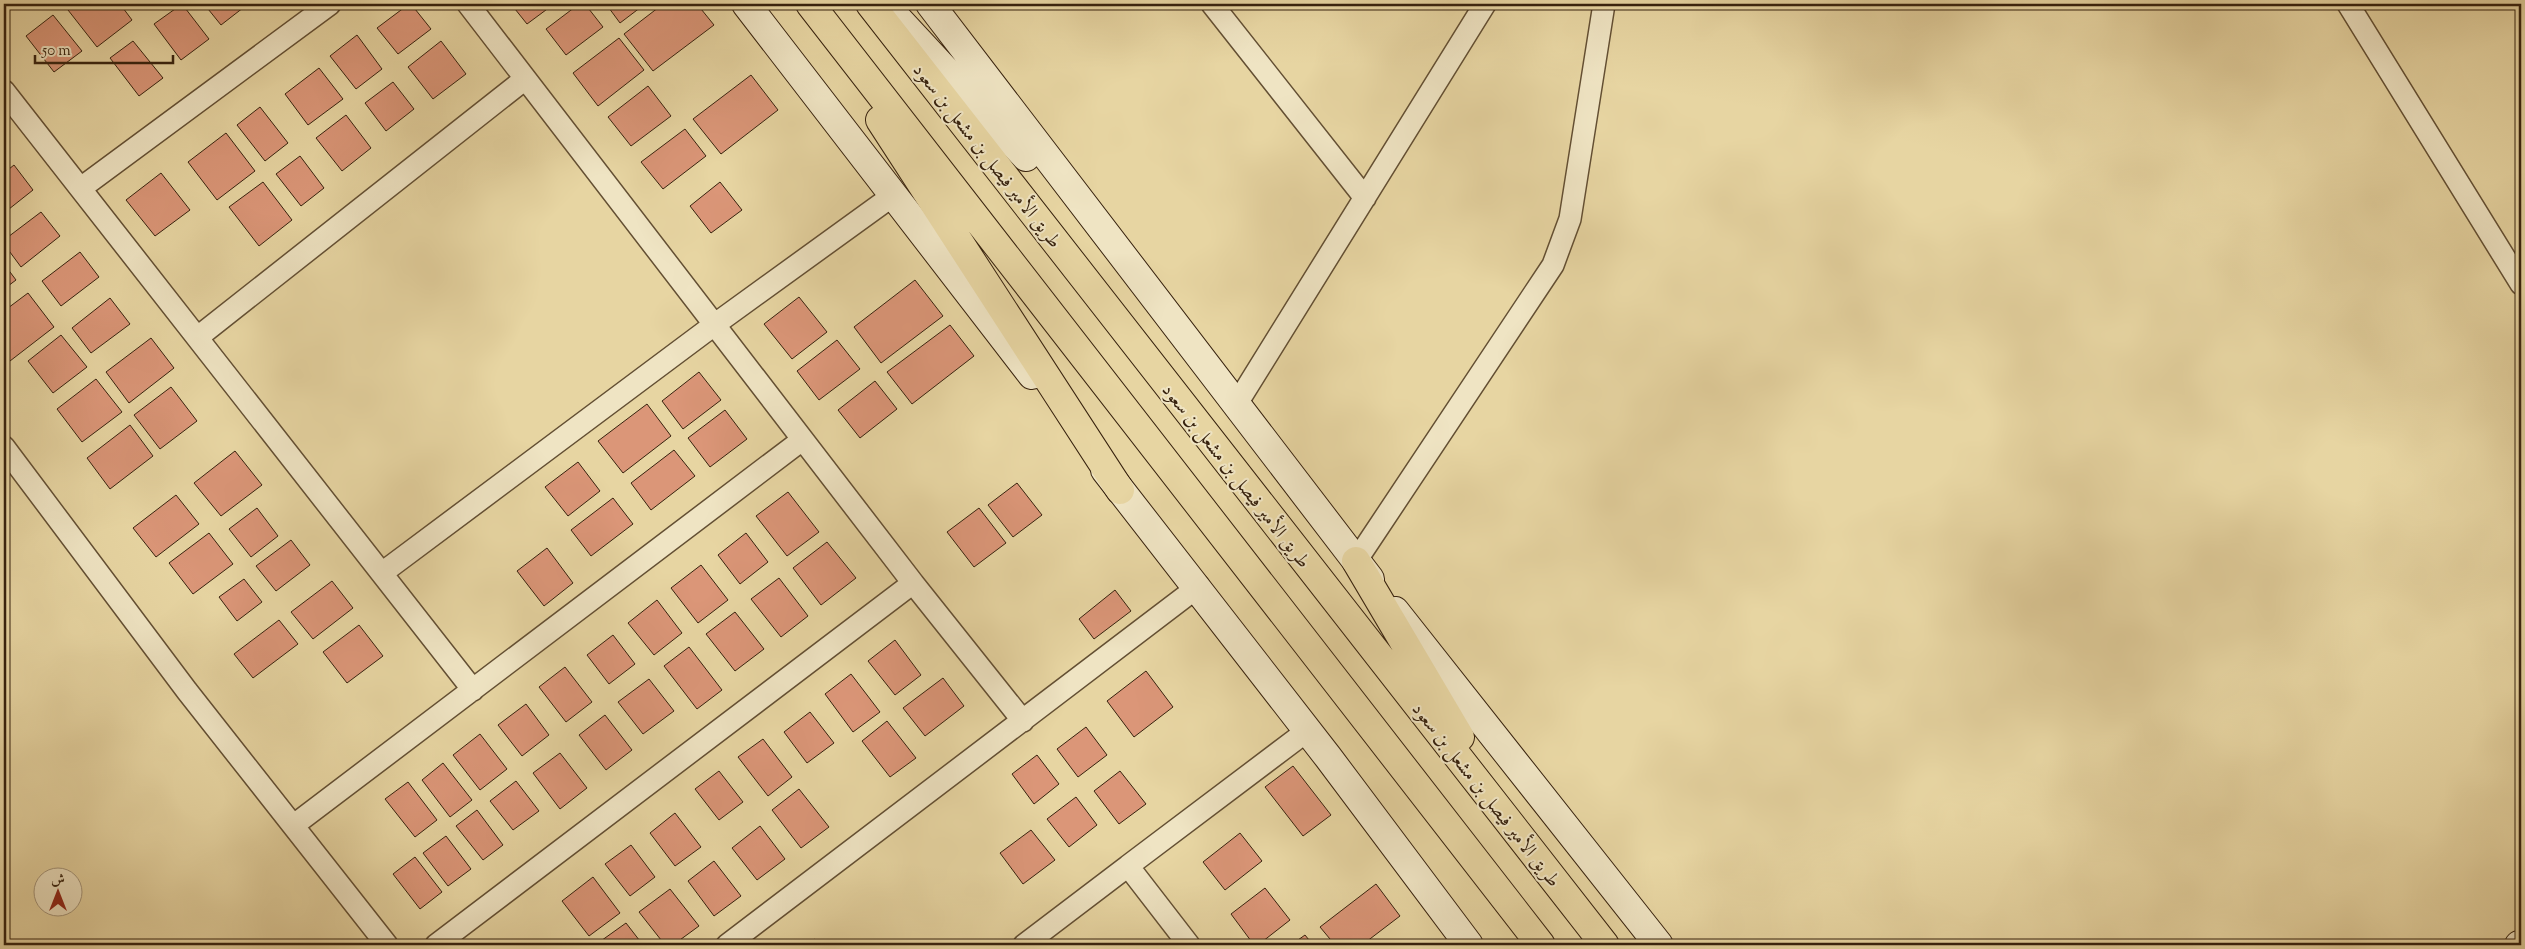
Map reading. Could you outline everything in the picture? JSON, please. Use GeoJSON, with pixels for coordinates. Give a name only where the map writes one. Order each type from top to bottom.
{"type":"FeatureCollection","features":[{"type":"Feature","properties":{"kind":"main road"},"geometry":{"type":"LineString","coordinates":[[746,4],[1120,490],[1198,587],[1469,945]]}},
{"type":"Feature","properties":{"kind":"main road"},"geometry":{"type":"LineString","coordinates":[[804,4],[1120,490]]}},
{"type":"Feature","properties":{"kind":"main road"},"geometry":{"type":"LineString","coordinates":[[810,4],[1541,945]]}},
{"type":"Feature","properties":{"kind":"main road","name":"طريق الأمير فيصل بن مشعل بن سعود"},"geometry":{"type":"LineString","coordinates":[[870,4],[1605,945]]}},
{"type":"Feature","properties":{"kind":"main road"},"geometry":{"type":"LineString","coordinates":[[884,4],[1131,269]]}},
{"type":"Feature","properties":{"kind":"main road"},"geometry":{"type":"LineString","coordinates":[[930,4],[1356,561],[1659,945]]}},
{"type":"Feature","properties":{"kind":"main road"},"geometry":{"type":"LineString","coordinates":[[1356,561],[1517,833]]}},
{"type":"Feature","properties":{"kind":"street"},"geometry":{"type":"LineString","coordinates":[[81,188],[330,4]]}},
{"type":"Feature","properties":{"kind":"street"},"geometry":{"type":"LineString","coordinates":[[468,4],[913,584],[1023,721]]}},
{"type":"Feature","properties":{"kind":"street"},"geometry":{"type":"LineString","coordinates":[[1212,4],[1232,12],[1366,198]]}},
{"type":"Feature","properties":{"kind":"street"},"geometry":{"type":"LineString","coordinates":[[1236,405],[1485,4]]}},
{"type":"Feature","properties":{"kind":"street"},"geometry":{"type":"LineString","coordinates":[[1356,561],[1553,265],[1570,219],[1604,4]]}},
{"type":"Feature","properties":{"kind":"street"},"geometry":{"type":"LineString","coordinates":[[2348,4],[2521,284]]}},
{"type":"Feature","properties":{"kind":"street"},"geometry":{"type":"LineString","coordinates":[[198,337],[525,79]]}},
{"type":"Feature","properties":{"kind":"street"},"geometry":{"type":"LineString","coordinates":[[4,91],[472,690]]}},
{"type":"Feature","properties":{"kind":"street"},"geometry":{"type":"LineString","coordinates":[[382,573],[714,324],[894,194]]}},
{"type":"Feature","properties":{"kind":"street"},"geometry":{"type":"LineString","coordinates":[[294,825],[802,440]]}},
{"type":"Feature","properties":{"kind":"street"},"geometry":{"type":"LineString","coordinates":[[4,447],[187,690],[387,945]]}},
{"type":"Feature","properties":{"kind":"street"},"geometry":{"type":"LineString","coordinates":[[436,945],[913,584]]}},
{"type":"Feature","properties":{"kind":"street"},"geometry":{"type":"LineString","coordinates":[[727,945],[1198,587]]}},
{"type":"Feature","properties":{"kind":"street"},"geometry":{"type":"LineString","coordinates":[[1024,945],[1307,731]]}},
{"type":"Feature","properties":{"kind":"street"},"geometry":{"type":"LineString","coordinates":[[1128,866],[1189,945]]}},
{"type":"Feature","properties":{"kind":"building"},"geometry":{"type":"Polygon","coordinates":[[[77,4],[120,4],[132,20],[97,47],[68,10],[77,4]]]}},
{"type":"Feature","properties":{"kind":"building"},"geometry":{"type":"Polygon","coordinates":[[[182,4],[209,39],[181,60],[154,24],[182,4]]]}},
{"type":"Feature","properties":{"kind":"building"},"geometry":{"type":"Polygon","coordinates":[[[204,4],[248,4],[221,25],[204,4]]]}},
{"type":"Feature","properties":{"kind":"building"},"geometry":{"type":"Polygon","coordinates":[[[411,4],[431,29],[398,54],[377,28],[411,4]]]}},
{"type":"Feature","properties":{"kind":"building"},"geometry":{"type":"Polygon","coordinates":[[[511,4],[554,4],[527,24],[511,4]]]}},
{"type":"Feature","properties":{"kind":"building"},"geometry":{"type":"Polygon","coordinates":[[[579,4],[585,4],[603,27],[566,55],[546,29],[579,4]]]}},
{"type":"Feature","properties":{"kind":"building"},"geometry":{"type":"Polygon","coordinates":[[[606,4],[645,4],[620,23],[606,4]]]}},
{"type":"Feature","properties":{"kind":"building"},"geometry":{"type":"Polygon","coordinates":[[[663,4],[697,4],[714,25],[653,71],[624,34],[663,4]]]}},
{"type":"Feature","properties":{"kind":"building"},"geometry":{"type":"Polygon","coordinates":[[[53,15],[82,51],[54,72],[26,36],[53,15]]]}},
{"type":"Feature","properties":{"kind":"building"},"geometry":{"type":"Polygon","coordinates":[[[357,35],[382,69],[356,89],[330,56],[357,35]]]}},
{"type":"Feature","properties":{"kind":"building"},"geometry":{"type":"Polygon","coordinates":[[[619,38],[644,70],[598,106],[573,73],[619,38]]]}},
{"type":"Feature","properties":{"kind":"building"},"geometry":{"type":"Polygon","coordinates":[[[133,41],[163,78],[139,96],[110,58],[133,41]]]}},
{"type":"Feature","properties":{"kind":"building"},"geometry":{"type":"Polygon","coordinates":[[[441,41],[466,74],[433,99],[408,67],[441,41]]]}},
{"type":"Feature","properties":{"kind":"building"},"geometry":{"type":"Polygon","coordinates":[[[319,68],[343,99],[308,125],[285,94],[319,68]]]}},
{"type":"Feature","properties":{"kind":"building"},"geometry":{"type":"Polygon","coordinates":[[[751,75],[778,110],[721,154],[693,119],[751,75]]]}},
{"type":"Feature","properties":{"kind":"building"},"geometry":{"type":"Polygon","coordinates":[[[393,82],[414,109],[386,131],[365,103],[393,82]]]}},
{"type":"Feature","properties":{"kind":"building"},"geometry":{"type":"Polygon","coordinates":[[[648,86],[671,116],[631,146],[608,117],[648,86]]]}},
{"type":"Feature","properties":{"kind":"building"},"geometry":{"type":"Polygon","coordinates":[[[260,107],[288,143],[265,161],[237,125],[260,107]]]}},
{"type":"Feature","properties":{"kind":"building"},"geometry":{"type":"Polygon","coordinates":[[[346,115],[371,148],[342,171],[316,138],[346,115]]]}},
{"type":"Feature","properties":{"kind":"building"},"geometry":{"type":"Polygon","coordinates":[[[685,129],[706,156],[663,189],[641,162],[685,129]]]}},
{"type":"Feature","properties":{"kind":"building"},"geometry":{"type":"Polygon","coordinates":[[[226,133],[255,171],[217,200],[188,162],[226,133]]]}},
{"type":"Feature","properties":{"kind":"building"},"geometry":{"type":"Polygon","coordinates":[[[300,156],[324,188],[301,206],[276,174],[300,156]]]}},
{"type":"Feature","properties":{"kind":"building"},"geometry":{"type":"Polygon","coordinates":[[[14,165],[33,190],[4,213],[4,173],[14,165]]]}},
{"type":"Feature","properties":{"kind":"building"},"geometry":{"type":"Polygon","coordinates":[[[161,173],[190,210],[155,236],[126,200],[161,173]]]}},
{"type":"Feature","properties":{"kind":"building"},"geometry":{"type":"Polygon","coordinates":[[[263,182],[292,220],[259,246],[229,207],[263,182]]]}},
{"type":"Feature","properties":{"kind":"building"},"geometry":{"type":"Polygon","coordinates":[[[720,182],[742,210],[711,233],[690,206],[720,182]]]}},
{"type":"Feature","properties":{"kind":"building"},"geometry":{"type":"Polygon","coordinates":[[[41,212],[60,236],[21,267],[4,244],[4,240],[41,212]]]}},
{"type":"Feature","properties":{"kind":"building"},"geometry":{"type":"Polygon","coordinates":[[[80,252],[99,277],[61,306],[42,281],[80,252]]]}},
{"type":"Feature","properties":{"kind":"building"},"geometry":{"type":"Polygon","coordinates":[[[4,264],[16,280],[4,289],[4,264]]]}},
{"type":"Feature","properties":{"kind":"building"},"geometry":{"type":"Polygon","coordinates":[[[915,280],[943,316],[881,363],[854,327],[915,280]]]}},
{"type":"Feature","properties":{"kind":"building"},"geometry":{"type":"Polygon","coordinates":[[[28,293],[54,327],[10,361],[4,353],[4,311],[28,293]]]}},
{"type":"Feature","properties":{"kind":"building"},"geometry":{"type":"Polygon","coordinates":[[[799,297],[827,332],[792,359],[764,324],[799,297]]]}},
{"type":"Feature","properties":{"kind":"building"},"geometry":{"type":"Polygon","coordinates":[[[110,298],[130,324],[91,353],[72,328],[110,298]]]}},
{"type":"Feature","properties":{"kind":"building"},"geometry":{"type":"Polygon","coordinates":[[[950,325],[974,356],[912,404],[887,372],[950,325]]]}},
{"type":"Feature","properties":{"kind":"building"},"geometry":{"type":"Polygon","coordinates":[[[61,335],[87,367],[53,393],[28,361],[61,335]]]}},
{"type":"Feature","properties":{"kind":"building"},"geometry":{"type":"Polygon","coordinates":[[[151,338],[174,368],[129,403],[106,372],[151,338]]]}},
{"type":"Feature","properties":{"kind":"building"},"geometry":{"type":"Polygon","coordinates":[[[837,340],[860,369],[819,400],[797,371],[837,340]]]}},
{"type":"Feature","properties":{"kind":"building"},"geometry":{"type":"Polygon","coordinates":[[[699,372],[721,400],[683,429],[662,401],[699,372]]]}},
{"type":"Feature","properties":{"kind":"building"},"geometry":{"type":"Polygon","coordinates":[[[96,379],[122,412],[82,442],[57,409],[96,379]]]}},
{"type":"Feature","properties":{"kind":"building"},"geometry":{"type":"Polygon","coordinates":[[[875,381],[897,409],[860,438],[838,410],[875,381]]]}},
{"type":"Feature","properties":{"kind":"building"},"geometry":{"type":"Polygon","coordinates":[[[171,387],[197,421],[160,449],[134,415],[171,387]]]}},
{"type":"Feature","properties":{"kind":"building"},"geometry":{"type":"Polygon","coordinates":[[[647,404],[671,436],[623,473],[598,441],[647,404]]]}},
{"type":"Feature","properties":{"kind":"building"},"geometry":{"type":"Polygon","coordinates":[[[725,410],[747,439],[710,467],[688,438],[725,410]]]}},
{"type":"Feature","properties":{"kind":"building"},"geometry":{"type":"Polygon","coordinates":[[[130,425],[153,456],[110,489],[87,458],[130,425]]]}},
{"type":"Feature","properties":{"kind":"building"},"geometry":{"type":"Polygon","coordinates":[[[674,450],[695,476],[651,510],[631,483],[674,450]]]}},
{"type":"Feature","properties":{"kind":"building"},"geometry":{"type":"Polygon","coordinates":[[[235,451],[262,485],[221,516],[194,483],[235,451]]]}},
{"type":"Feature","properties":{"kind":"building"},"geometry":{"type":"Polygon","coordinates":[[[578,462],[600,491],[568,516],[545,487],[578,462]]]}},
{"type":"Feature","properties":{"kind":"building"},"geometry":{"type":"Polygon","coordinates":[[[1017,483],[1042,515],[1013,537],[988,505],[1017,483]]]}},
{"type":"Feature","properties":{"kind":"building"},"geometry":{"type":"Polygon","coordinates":[[[788,492],[819,532],[787,556],[756,516],[788,492]]]}},
{"type":"Feature","properties":{"kind":"building"},"geometry":{"type":"Polygon","coordinates":[[[176,495],[199,524],[156,557],[133,528],[176,495]]]}},
{"type":"Feature","properties":{"kind":"building"},"geometry":{"type":"Polygon","coordinates":[[[613,498],[633,524],[591,556],[571,530],[613,498]]]}},
{"type":"Feature","properties":{"kind":"building"},"geometry":{"type":"Polygon","coordinates":[[[257,508],[278,536],[251,557],[229,529],[257,508]]]}},
{"type":"Feature","properties":{"kind":"building"},"geometry":{"type":"Polygon","coordinates":[[[979,508],[1006,543],[974,567],[947,532],[979,508]]]}},
{"type":"Feature","properties":{"kind":"building"},"geometry":{"type":"Polygon","coordinates":[[[209,533],[233,564],[193,594],[169,563],[209,533]]]}},
{"type":"Feature","properties":{"kind":"building"},"geometry":{"type":"Polygon","coordinates":[[[746,533],[768,562],[740,584],[718,555],[746,533]]]}},
{"type":"Feature","properties":{"kind":"building"},"geometry":{"type":"Polygon","coordinates":[[[291,540],[310,565],[276,591],[256,566],[291,540]]]}},
{"type":"Feature","properties":{"kind":"building"},"geometry":{"type":"Polygon","coordinates":[[[827,542],[856,578],[821,605],[793,568],[827,542]]]}},
{"type":"Feature","properties":{"kind":"building"},"geometry":{"type":"Polygon","coordinates":[[[547,548],[573,583],[544,606],[517,571],[547,548]]]}},
{"type":"Feature","properties":{"kind":"building"},"geometry":{"type":"Polygon","coordinates":[[[701,565],[728,600],[698,623],[671,588],[701,565]]]}},
{"type":"Feature","properties":{"kind":"building"},"geometry":{"type":"Polygon","coordinates":[[[779,578],[808,616],[781,637],[751,599],[779,578]]]}},
{"type":"Feature","properties":{"kind":"building"},"geometry":{"type":"Polygon","coordinates":[[[244,579],[262,602],[237,621],[219,597],[244,579]]]}},
{"type":"Feature","properties":{"kind":"building"},"geometry":{"type":"Polygon","coordinates":[[[332,581],[353,608],[313,639],[291,612],[332,581]]]}},
{"type":"Feature","properties":{"kind":"building"},"geometry":{"type":"Polygon","coordinates":[[[1115,590],[1131,611],[1094,639],[1079,619],[1115,590]]]}},
{"type":"Feature","properties":{"kind":"building"},"geometry":{"type":"Polygon","coordinates":[[[657,600],[682,633],[654,655],[628,623],[657,600]]]}},
{"type":"Feature","properties":{"kind":"building"},"geometry":{"type":"Polygon","coordinates":[[[735,612],[764,649],[735,671],[706,634],[735,612]]]}},
{"type":"Feature","properties":{"kind":"building"},"geometry":{"type":"Polygon","coordinates":[[[279,620],[298,644],[253,678],[234,654],[279,620]]]}},
{"type":"Feature","properties":{"kind":"building"},"geometry":{"type":"Polygon","coordinates":[[[359,625],[383,656],[347,683],[323,652],[359,625]]]}},
{"type":"Feature","properties":{"kind":"building"},"geometry":{"type":"Polygon","coordinates":[[[613,635],[635,664],[609,684],[587,655],[613,635]]]}},
{"type":"Feature","properties":{"kind":"building"},"geometry":{"type":"Polygon","coordinates":[[[895,640],[921,675],[895,695],[868,661],[895,640]]]}},
{"type":"Feature","properties":{"kind":"building"},"geometry":{"type":"Polygon","coordinates":[[[689,647],[722,690],[697,709],[664,666],[689,647]]]}},
{"type":"Feature","properties":{"kind":"building"},"geometry":{"type":"Polygon","coordinates":[[[565,667],[592,702],[566,722],[539,687],[565,667]]]}},
{"type":"Feature","properties":{"kind":"building"},"geometry":{"type":"Polygon","coordinates":[[[1146,671],[1173,707],[1134,737],[1107,701],[1146,671]]]}},
{"type":"Feature","properties":{"kind":"building"},"geometry":{"type":"Polygon","coordinates":[[[851,674],[880,712],[853,732],[825,694],[851,674]]]}},
{"type":"Feature","properties":{"kind":"building"},"geometry":{"type":"Polygon","coordinates":[[[943,678],[964,706],[925,736],[903,708],[943,678]]]}},
{"type":"Feature","properties":{"kind":"building"},"geometry":{"type":"Polygon","coordinates":[[[649,679],[674,711],[643,734],[618,702],[649,679]]]}},
{"type":"Feature","properties":{"kind":"building"},"geometry":{"type":"Polygon","coordinates":[[[526,704],[549,735],[522,756],[498,725],[526,704]]]}},
{"type":"Feature","properties":{"kind":"building"},"geometry":{"type":"Polygon","coordinates":[[[810,712],[834,743],[807,763],[784,732],[810,712]]]}},
{"type":"Feature","properties":{"kind":"building"},"geometry":{"type":"Polygon","coordinates":[[[605,715],[632,750],[606,770],[579,735],[605,715]]]}},
{"type":"Feature","properties":{"kind":"building"},"geometry":{"type":"Polygon","coordinates":[[[887,721],[916,758],[890,777],[862,741],[887,721]]]}},
{"type":"Feature","properties":{"kind":"building"},"geometry":{"type":"Polygon","coordinates":[[[1086,727],[1107,755],[1078,777],[1057,749],[1086,727]]]}},
{"type":"Feature","properties":{"kind":"building"},"geometry":{"type":"Polygon","coordinates":[[[480,734],[507,769],[480,790],[453,755],[480,734]]]}},
{"type":"Feature","properties":{"kind":"building"},"geometry":{"type":"Polygon","coordinates":[[[763,739],[792,777],[768,796],[738,757],[763,739]]]}},
{"type":"Feature","properties":{"kind":"building"},"geometry":{"type":"Polygon","coordinates":[[[560,753],[587,788],[560,809],[533,773],[560,753]]]}},
{"type":"Feature","properties":{"kind":"building"},"geometry":{"type":"Polygon","coordinates":[[[1037,755],[1059,784],[1034,804],[1012,774],[1037,755]]]}},
{"type":"Feature","properties":{"kind":"building"},"geometry":{"type":"Polygon","coordinates":[[[443,763],[472,800],[450,817],[422,780],[443,763]]]}},
{"type":"Feature","properties":{"kind":"building"},"geometry":{"type":"Polygon","coordinates":[[[1293,766],[1331,815],[1303,836],[1265,787],[1293,766]]]}},
{"type":"Feature","properties":{"kind":"building"},"geometry":{"type":"Polygon","coordinates":[[[719,771],[743,802],[719,820],[695,789],[719,771]]]}},
{"type":"Feature","properties":{"kind":"building"},"geometry":{"type":"Polygon","coordinates":[[[1120,771],[1146,804],[1119,824],[1094,791],[1120,771]]]}},
{"type":"Feature","properties":{"kind":"building"},"geometry":{"type":"Polygon","coordinates":[[[516,781],[539,811],[513,830],[490,801],[516,781]]]}},
{"type":"Feature","properties":{"kind":"building"},"geometry":{"type":"Polygon","coordinates":[[[408,782],[437,820],[415,837],[385,799],[408,782]]]}},
{"type":"Feature","properties":{"kind":"building"},"geometry":{"type":"Polygon","coordinates":[[[799,789],[829,827],[801,848],[772,810],[799,789]]]}},
{"type":"Feature","properties":{"kind":"building"},"geometry":{"type":"Polygon","coordinates":[[[1076,797],[1097,825],[1069,847],[1047,819],[1076,797]]]}},
{"type":"Feature","properties":{"kind":"building"},"geometry":{"type":"Polygon","coordinates":[[[477,810],[503,845],[483,860],[456,826],[477,810]]]}},
{"type":"Feature","properties":{"kind":"building"},"geometry":{"type":"Polygon","coordinates":[[[675,813],[701,847],[675,866],[650,833],[675,813]]]}},
{"type":"Feature","properties":{"kind":"building"},"geometry":{"type":"Polygon","coordinates":[[[760,826],[785,859],[757,880],[732,848],[760,826]]]}},
{"type":"Feature","properties":{"kind":"building"},"geometry":{"type":"Polygon","coordinates":[[[1031,830],[1055,860],[1023,884],[1000,853],[1031,830]]]}},
{"type":"Feature","properties":{"kind":"building"},"geometry":{"type":"Polygon","coordinates":[[[1240,833],[1262,861],[1225,890],[1203,862],[1240,833]]]}},
{"type":"Feature","properties":{"kind":"building"},"geometry":{"type":"Polygon","coordinates":[[[446,836],[471,869],[448,886],[423,853],[446,836]]]}},
{"type":"Feature","properties":{"kind":"building"},"geometry":{"type":"Polygon","coordinates":[[[631,845],[655,877],[630,896],[605,864],[631,845]]]}},
{"type":"Feature","properties":{"kind":"building"},"geometry":{"type":"Polygon","coordinates":[[[415,857],[442,892],[420,909],[393,874],[415,857]]]}},
{"type":"Feature","properties":{"kind":"building"},"geometry":{"type":"Polygon","coordinates":[[[714,861],[741,896],[714,916],[688,881],[714,861]]]}},
{"type":"Feature","properties":{"kind":"building"},"geometry":{"type":"Polygon","coordinates":[[[593,877],[620,913],[589,936],[562,901],[593,877]]]}},
{"type":"Feature","properties":{"kind":"building"},"geometry":{"type":"Polygon","coordinates":[[[1376,884],[1400,916],[1362,945],[1335,945],[1320,927],[1376,884]]]}},
{"type":"Feature","properties":{"kind":"building"},"geometry":{"type":"Polygon","coordinates":[[[1265,888],[1290,920],[1258,945],[1254,945],[1231,914],[1265,888]]]}},
{"type":"Feature","properties":{"kind":"building"},"geometry":{"type":"Polygon","coordinates":[[[670,889],[699,926],[673,945],[665,945],[639,912],[670,889]]]}},
{"type":"Feature","properties":{"kind":"building"},"geometry":{"type":"Polygon","coordinates":[[[626,923],[643,945],[600,945],[598,943],[626,923]]]}},
{"type":"Feature","properties":{"kind":"building"},"geometry":{"type":"Polygon","coordinates":[[[1305,935],[1313,945],[1291,945],[1305,935]]]}},
{"type":"Feature","properties":{"kind":"building"},"geometry":{"type":"Polygon","coordinates":[[[815,939],[820,945],[807,945],[815,939]]]}}]}
